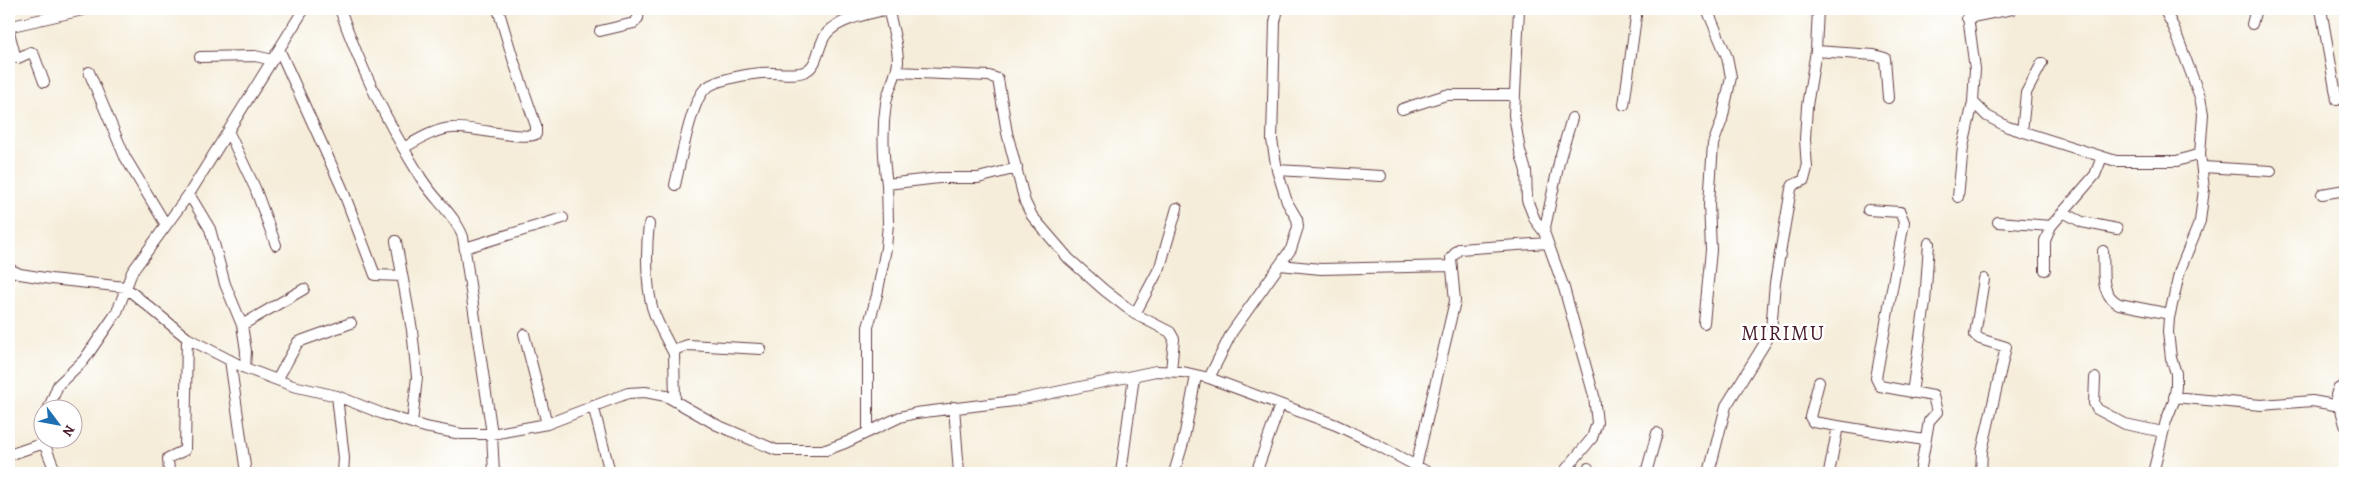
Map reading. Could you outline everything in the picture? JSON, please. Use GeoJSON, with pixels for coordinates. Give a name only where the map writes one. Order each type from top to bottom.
{"type":"FeatureCollection","features":[{"type":"Feature","properties":{"kind":"street"},"geometry":{"type":"LineString","coordinates":[[44,82],[34,54],[30,52],[18,58],[15,55],[9,32],[12,26],[87,9]]}},
{"type":"Feature","properties":{"kind":"street"},"geometry":{"type":"LineString","coordinates":[[52,400],[58,386],[84,360],[117,312],[125,287],[138,264],[189,194],[229,133],[304,9]]}},
{"type":"Feature","properties":{"kind":"street"},"geometry":{"type":"LineString","coordinates":[[340,9],[361,62],[403,148],[426,186],[458,225],[465,248],[492,434],[494,473]]}},
{"type":"Feature","properties":{"kind":"street"},"geometry":{"type":"LineString","coordinates":[[403,148],[424,137],[452,128],[470,128],[519,136],[536,134],[536,126],[498,9]]}},
{"type":"Feature","properties":{"kind":"street"},"geometry":{"type":"LineString","coordinates":[[600,30],[634,23],[638,18],[639,9]]}},
{"type":"Feature","properties":{"kind":"street"},"geometry":{"type":"LineString","coordinates":[[675,185],[696,105],[706,87],[717,82],[761,73],[804,72],[812,67],[822,41],[828,32],[856,18],[888,9],[898,61],[897,72],[890,87],[886,103],[883,149],[887,184],[888,223],[886,248],[877,295],[868,327],[868,431]]}},
{"type":"Feature","properties":{"kind":"street"},"geometry":{"type":"LineString","coordinates":[[1209,378],[1232,332],[1291,249],[1298,227],[1287,202],[1277,170],[1272,140],[1274,28],[1278,9]]}},
{"type":"Feature","properties":{"kind":"street"},"geometry":{"type":"LineString","coordinates":[[1519,9],[1514,115],[1520,151],[1526,171],[1527,200],[1535,220],[1544,232],[1564,288],[1590,380],[1597,423],[1592,438],[1563,473]]}},
{"type":"Feature","properties":{"kind":"street"},"geometry":{"type":"LineString","coordinates":[[1624,106],[1636,17],[1635,9]]}},
{"type":"Feature","properties":{"kind":"street"},"geometry":{"type":"LineString","coordinates":[[1704,323],[1711,250],[1709,203],[1712,144],[1722,120],[1731,78],[1727,57],[1708,9]]}},
{"type":"Feature","properties":{"kind":"street"},"geometry":{"type":"LineString","coordinates":[[1709,473],[1726,406],[1771,330],[1775,283],[1791,189],[1797,183],[1804,180],[1807,168],[1805,139],[1807,106],[1816,51],[1818,9]]}},
{"type":"Feature","properties":{"kind":"street"},"geometry":{"type":"LineString","coordinates":[[1958,196],[1963,147],[1974,102],[1975,69],[1967,13],[2012,9]]}},
{"type":"Feature","properties":{"kind":"street"},"geometry":{"type":"LineString","coordinates":[[2153,473],[2174,397],[2176,373],[2171,358],[2168,332],[2170,314],[2180,270],[2200,222],[2204,188],[2200,154],[2203,114],[2200,97],[2174,28],[2164,9]]}},
{"type":"Feature","properties":{"kind":"street"},"geometry":{"type":"LineString","coordinates":[[2252,24],[2256,9]]}},
{"type":"Feature","properties":{"kind":"street"},"geometry":{"type":"LineString","coordinates":[[2321,9],[2337,100]]}},
{"type":"Feature","properties":{"kind":"street"},"geometry":{"type":"LineString","coordinates":[[279,48],[342,188],[374,275],[402,276]]}},
{"type":"Feature","properties":{"kind":"street"},"geometry":{"type":"LineString","coordinates":[[1816,51],[1874,55],[1885,58],[1888,98]]}},
{"type":"Feature","properties":{"kind":"street"},"geometry":{"type":"LineString","coordinates":[[200,57],[255,56],[273,60]]}},
{"type":"Feature","properties":{"kind":"street"},"geometry":{"type":"LineString","coordinates":[[2022,132],[2022,117],[2026,93],[2042,63]]}},
{"type":"Feature","properties":{"kind":"street"},"geometry":{"type":"LineString","coordinates":[[90,72],[125,157],[166,225]]}},
{"type":"Feature","properties":{"kind":"street"},"geometry":{"type":"LineString","coordinates":[[897,72],[989,76],[998,79],[1007,134],[1028,210],[1044,232],[1068,259],[1136,314],[1170,332],[1174,339],[1171,371]]}},
{"type":"Feature","properties":{"kind":"street"},"geometry":{"type":"LineString","coordinates":[[1402,109],[1446,95],[1515,95]]}},
{"type":"Feature","properties":{"kind":"street"},"geometry":{"type":"LineString","coordinates":[[1974,102],[1987,116],[2022,132],[2116,161],[2177,161],[2200,154]]}},
{"type":"Feature","properties":{"kind":"street"},"geometry":{"type":"LineString","coordinates":[[1544,232],[1560,158],[1572,118]]}},
{"type":"Feature","properties":{"kind":"street"},"geometry":{"type":"LineString","coordinates":[[229,133],[255,188],[276,245]]}},
{"type":"Feature","properties":{"kind":"street"},"geometry":{"type":"LineString","coordinates":[[2045,270],[2046,241],[2051,226],[2095,175],[2102,157]]}},
{"type":"Feature","properties":{"kind":"street"},"geometry":{"type":"LineString","coordinates":[[2203,167],[2271,171]]}},
{"type":"Feature","properties":{"kind":"street"},"geometry":{"type":"LineString","coordinates":[[887,184],[939,178],[978,178],[1017,168]]}},
{"type":"Feature","properties":{"kind":"street"},"geometry":{"type":"LineString","coordinates":[[1277,170],[1381,176]]}},
{"type":"Feature","properties":{"kind":"street"},"geometry":{"type":"LineString","coordinates":[[2322,194],[2345,190]]}},
{"type":"Feature","properties":{"kind":"street"},"geometry":{"type":"LineString","coordinates":[[189,194],[210,229],[225,284],[242,324],[246,351],[245,368]]}},
{"type":"Feature","properties":{"kind":"street"},"geometry":{"type":"LineString","coordinates":[[1136,314],[1160,267],[1177,208]]}},
{"type":"Feature","properties":{"kind":"street"},"geometry":{"type":"LineString","coordinates":[[1868,210],[1900,212],[1904,222],[1876,378],[1880,386],[1933,396],[1937,412],[1929,422],[1924,440],[1920,473]]}},
{"type":"Feature","properties":{"kind":"street"},"geometry":{"type":"LineString","coordinates":[[2063,212],[2088,224],[2117,229]]}},
{"type":"Feature","properties":{"kind":"street"},"geometry":{"type":"LineString","coordinates":[[465,248],[563,218]]}},
{"type":"Feature","properties":{"kind":"street"},"geometry":{"type":"LineString","coordinates":[[1998,222],[2051,226]]}},
{"type":"Feature","properties":{"kind":"street"},"geometry":{"type":"LineString","coordinates":[[648,224],[646,245],[652,305],[659,326],[674,354],[675,401]]}},
{"type":"Feature","properties":{"kind":"street"},"geometry":{"type":"LineString","coordinates":[[396,241],[412,330],[417,377],[412,423]]}},
{"type":"Feature","properties":{"kind":"street"},"geometry":{"type":"LineString","coordinates":[[1912,393],[1925,303],[1929,243]]}},
{"type":"Feature","properties":{"kind":"street"},"geometry":{"type":"LineString","coordinates":[[1416,466],[1455,301],[1451,258],[1459,249],[1548,244]]}},
{"type":"Feature","properties":{"kind":"street"},"geometry":{"type":"LineString","coordinates":[[2103,251],[2103,284],[2112,300],[2119,304],[2170,314]]}},
{"type":"Feature","properties":{"kind":"street"},"geometry":{"type":"LineString","coordinates":[[1280,265],[1321,269],[1451,266]]}},
{"type":"Feature","properties":{"kind":"street"},"geometry":{"type":"LineString","coordinates":[[9,269],[20,274],[50,279],[125,287],[187,338],[245,368],[277,380],[337,396],[412,423],[461,434],[492,434],[547,424],[628,393],[645,392],[666,396],[717,426],[776,450],[826,450],[900,417],[954,407],[1014,401],[1156,371],[1171,371],[1209,378],[1345,429],[1428,473]]}},
{"type":"Feature","properties":{"kind":"street"},"geometry":{"type":"LineString","coordinates":[[1981,473],[1982,451],[2006,347],[2002,344],[1980,339],[1975,335],[1984,279]]}},
{"type":"Feature","properties":{"kind":"street"},"geometry":{"type":"LineString","coordinates":[[242,324],[304,289]]}},
{"type":"Feature","properties":{"kind":"street"},"geometry":{"type":"LineString","coordinates":[[277,380],[298,342],[351,323]]}},
{"type":"Feature","properties":{"kind":"street"},"geometry":{"type":"LineString","coordinates":[[524,334],[547,424]]}},
{"type":"Feature","properties":{"kind":"street"},"geometry":{"type":"LineString","coordinates":[[169,473],[168,458],[185,450],[187,338]]}},
{"type":"Feature","properties":{"kind":"street"},"geometry":{"type":"LineString","coordinates":[[674,354],[676,349],[688,345],[761,349]]}},
{"type":"Feature","properties":{"kind":"street"},"geometry":{"type":"LineString","coordinates":[[230,360],[246,473]]}},
{"type":"Feature","properties":{"kind":"street"},"geometry":{"type":"LineString","coordinates":[[1121,473],[1134,376]]}},
{"type":"Feature","properties":{"kind":"street"},"geometry":{"type":"LineString","coordinates":[[1174,473],[1184,443],[1196,376]]}},
{"type":"Feature","properties":{"kind":"street"},"geometry":{"type":"LineString","coordinates":[[2095,378],[2094,394],[2096,409],[2125,424],[2163,432]]}},
{"type":"Feature","properties":{"kind":"street"},"geometry":{"type":"LineString","coordinates":[[1819,382],[1810,420],[1813,422],[1924,440]]}},
{"type":"Feature","properties":{"kind":"street"},"geometry":{"type":"LineString","coordinates":[[2345,384],[2338,389],[2336,395],[2345,425]]}},
{"type":"Feature","properties":{"kind":"street"},"geometry":{"type":"LineString","coordinates":[[337,396],[344,458],[342,473]]}},
{"type":"Feature","properties":{"kind":"street"},"geometry":{"type":"LineString","coordinates":[[2174,397],[2262,405],[2312,400],[2340,406]]}},
{"type":"Feature","properties":{"kind":"street"},"geometry":{"type":"LineString","coordinates":[[593,405],[610,473]]}},
{"type":"Feature","properties":{"kind":"street"},"geometry":{"type":"LineString","coordinates":[[1256,473],[1280,405]]}},
{"type":"Feature","properties":{"kind":"street"},"geometry":{"type":"LineString","coordinates":[[954,407],[959,473]]}},
{"type":"Feature","properties":{"kind":"street"},"geometry":{"type":"LineString","coordinates":[[1829,473],[1838,426]]}},
{"type":"Feature","properties":{"kind":"street"},"geometry":{"type":"LineString","coordinates":[[1646,473],[1657,433]]}},
{"type":"Feature","properties":{"kind":"street"},"geometry":{"type":"LineString","coordinates":[[9,455],[32,447]]}},
{"type":"Feature","properties":{"kind":"street"},"geometry":{"type":"LineString","coordinates":[[47,450],[56,473]]}},
{"type":"Feature","properties":{"kind":"district","name":"MIRIMU"},"geometry":{"type":"Point","coordinates":[1783,333]}}]}
